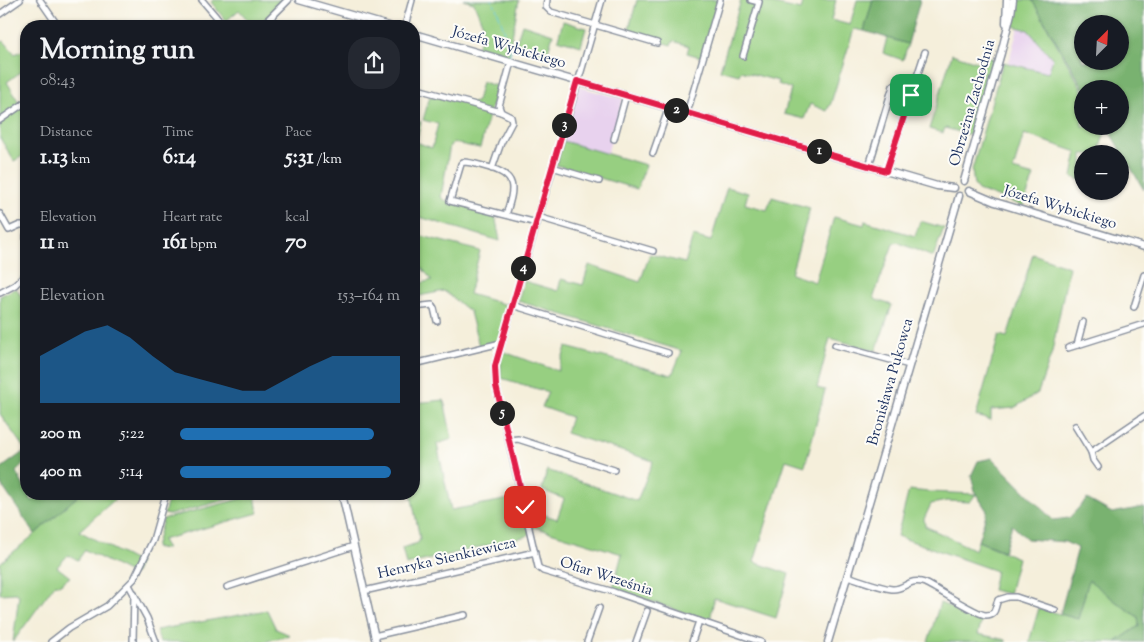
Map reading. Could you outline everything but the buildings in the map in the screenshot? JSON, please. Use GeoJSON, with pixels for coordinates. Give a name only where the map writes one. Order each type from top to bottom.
{"type":"FeatureCollection","features":[{"type":"Feature","properties":{"kind":"street"},"geometry":{"type":"LineString","coordinates":[[0,14],[20,0]]}},
{"type":"Feature","properties":{"kind":"street"},"geometry":{"type":"LineString","coordinates":[[40,0],[54,20]]}},
{"type":"Feature","properties":{"kind":"street"},"geometry":{"type":"LineString","coordinates":[[202,0],[219,20]]}},
{"type":"Feature","properties":{"kind":"street"},"geometry":{"type":"LineString","coordinates":[[268,20],[288,0]]}},
{"type":"Feature","properties":{"kind":"street"},"geometry":{"type":"LineString","coordinates":[[299,0],[368,20]]}},
{"type":"Feature","properties":{"kind":"street"},"geometry":{"type":"LineString","coordinates":[[407,20],[412,0]]}},
{"type":"Feature","properties":{"kind":"street"},"geometry":{"type":"LineString","coordinates":[[547,0],[546,7],[550,12],[657,43]]}},
{"type":"Feature","properties":{"kind":"street","name":"Ofiar Września"},"geometry":{"type":"LineString","coordinates":[[602,0],[495,366],[496,386],[538,567],[761,642]]}},
{"type":"Feature","properties":{"kind":"street"},"geometry":{"type":"LineString","coordinates":[[687,113],[720,0]]}},
{"type":"Feature","properties":{"kind":"street"},"geometry":{"type":"LineString","coordinates":[[742,56],[759,2],[751,0]]}},
{"type":"Feature","properties":{"kind":"street","name":"Obrzeżna Zachodnia"},"geometry":{"type":"LineString","coordinates":[[1006,32],[1007,0]]}},
{"type":"Feature","properties":{"kind":"street","name":"Obrzeżna Zachodnia"},"geometry":{"type":"LineString","coordinates":[[964,181],[1006,32],[1013,0]]}},
{"type":"Feature","properties":{"kind":"street","name":"Józefa Wybickiego"},"geometry":{"type":"LineString","coordinates":[[420,36],[937,186],[954,188]]}},
{"type":"Feature","properties":{"kind":"street"},"geometry":{"type":"LineString","coordinates":[[886,171],[925,52]]}},
{"type":"Feature","properties":{"kind":"street"},"geometry":{"type":"LineString","coordinates":[[500,112],[499,106],[511,62]]}},
{"type":"Feature","properties":{"kind":"street"},"geometry":{"type":"LineString","coordinates":[[869,166],[893,86]]}},
{"type":"Feature","properties":{"kind":"street"},"geometry":{"type":"LineString","coordinates":[[420,90],[500,112],[512,120],[492,168]]}},
{"type":"Feature","properties":{"kind":"street"},"geometry":{"type":"LineString","coordinates":[[614,138],[626,95]]}},
{"type":"Feature","properties":{"kind":"street"},"geometry":{"type":"LineString","coordinates":[[0,120],[20,106]]}},
{"type":"Feature","properties":{"kind":"street"},"geometry":{"type":"LineString","coordinates":[[653,153],[669,108]]}},
{"type":"Feature","properties":{"kind":"street"},"geometry":{"type":"LineString","coordinates":[[506,215],[512,197],[512,182],[507,176],[492,168],[464,162],[461,164],[450,201],[537,223]]}},
{"type":"Feature","properties":{"kind":"street"},"geometry":{"type":"LineString","coordinates":[[552,167],[599,181]]}},
{"type":"Feature","properties":{"kind":"street"},"geometry":{"type":"LineString","coordinates":[[964,181],[968,185],[969,192],[965,196],[959,196],[954,192],[954,188],[957,182],[964,181]]}},
{"type":"Feature","properties":{"kind":"street","name":"Józefa Wybickiego"},"geometry":{"type":"LineString","coordinates":[[969,192],[994,202],[1144,247]]}},
{"type":"Feature","properties":{"kind":"street","name":"Bronisława Pukowca"},"geometry":{"type":"LineString","coordinates":[[828,642],[959,196]]}},
{"type":"Feature","properties":{"kind":"street"},"geometry":{"type":"LineString","coordinates":[[0,214],[9,230],[20,225]]}},
{"type":"Feature","properties":{"kind":"street"},"geometry":{"type":"LineString","coordinates":[[538,217],[653,251]]}},
{"type":"Feature","properties":{"kind":"street"},"geometry":{"type":"LineString","coordinates":[[1134,307],[1144,275]]}},
{"type":"Feature","properties":{"kind":"street"},"geometry":{"type":"LineString","coordinates":[[0,293],[20,280]]}},
{"type":"Feature","properties":{"kind":"street"},"geometry":{"type":"LineString","coordinates":[[420,306],[432,305],[437,321]]}},
{"type":"Feature","properties":{"kind":"street"},"geometry":{"type":"LineString","coordinates":[[512,305],[668,353]]}},
{"type":"Feature","properties":{"kind":"street"},"geometry":{"type":"LineString","coordinates":[[1077,345],[1083,322]]}},
{"type":"Feature","properties":{"kind":"street"},"geometry":{"type":"LineString","coordinates":[[1068,348],[1144,324]]}},
{"type":"Feature","properties":{"kind":"street"},"geometry":{"type":"LineString","coordinates":[[420,363],[501,343]]}},
{"type":"Feature","properties":{"kind":"street"},"geometry":{"type":"LineString","coordinates":[[836,345],[909,366]]}},
{"type":"Feature","properties":{"kind":"street"},"geometry":{"type":"LineString","coordinates":[[1091,452],[1144,416]]}},
{"type":"Feature","properties":{"kind":"street"},"geometry":{"type":"LineString","coordinates":[[1075,426],[1098,467]]}},
{"type":"Feature","properties":{"kind":"street"},"geometry":{"type":"LineString","coordinates":[[509,440],[518,439],[614,470]]}},
{"type":"Feature","properties":{"kind":"street"},"geometry":{"type":"LineString","coordinates":[[51,642],[69,628],[107,606],[134,579],[153,540],[164,500]]}},
{"type":"Feature","properties":{"kind":"street","name":"Henryka Sienkiewicza"},"geometry":{"type":"LineString","coordinates":[[343,500],[375,639],[465,615]]}},
{"type":"Feature","properties":{"kind":"street"},"geometry":{"type":"LineString","coordinates":[[227,587],[354,546]]}},
{"type":"Feature","properties":{"kind":"street","name":"Henryka Sienkiewicza"},"geometry":{"type":"LineString","coordinates":[[364,591],[535,552]]}},
{"type":"Feature","properties":{"kind":"street"},"geometry":{"type":"LineString","coordinates":[[847,576],[890,588],[899,588],[910,582],[917,581],[946,594],[982,616],[994,614],[998,600],[1008,597],[1055,610]]}},
{"type":"Feature","properties":{"kind":"street"},"geometry":{"type":"LineString","coordinates":[[129,585],[147,618],[156,642]]}},
{"type":"Feature","properties":{"kind":"street"},"geometry":{"type":"LineString","coordinates":[[133,642],[134,593]]}},
{"type":"Feature","properties":{"kind":"street"},"geometry":{"type":"LineString","coordinates":[[587,642],[599,608]]}},
{"type":"Feature","properties":{"kind":"street"},"geometry":{"type":"LineString","coordinates":[[636,642],[647,611]]}},
{"type":"Feature","properties":{"kind":"street"},"geometry":{"type":"LineString","coordinates":[[692,642],[699,621]]}},
{"type":"Feature","properties":{"kind":"shaded area"},"geometry":{"type":"Polygon","coordinates":[[[1018,28],[1028,30],[1053,59],[1048,73],[1008,64],[1018,28]]]}},
{"type":"Feature","properties":{"kind":"shaded area"},"geometry":{"type":"Polygon","coordinates":[[[579,87],[623,99],[607,154],[562,141],[579,87]]]}},
{"type":"Feature","properties":{"kind":"green space"},"geometry":{"type":"Polygon","coordinates":[[[213,0],[284,0],[264,20],[248,20],[239,10],[225,20],[211,2],[213,0]]]}},
{"type":"Feature","properties":{"kind":"green space"},"geometry":{"type":"Polygon","coordinates":[[[463,0],[519,0],[508,58],[477,49],[483,25],[474,3],[463,0]]]}},
{"type":"Feature","properties":{"kind":"green space"},"geometry":{"type":"Polygon","coordinates":[[[637,0],[718,0],[701,57],[687,53],[689,46],[673,41],[671,45],[628,32],[637,0]]]}},
{"type":"Feature","properties":{"kind":"green space"},"geometry":{"type":"Polygon","coordinates":[[[741,0],[756,0],[801,10],[804,0],[836,0],[831,20],[850,25],[857,0],[873,0],[864,31],[854,29],[827,111],[810,104],[804,119],[784,114],[791,89],[778,84],[778,81],[741,71],[739,75],[720,70],[741,0]]]}},
{"type":"Feature","properties":{"kind":"green space"},"geometry":{"type":"Polygon","coordinates":[[[873,0],[920,0],[908,44],[864,31],[873,0]]]}},
{"type":"Feature","properties":{"kind":"green space"},"geometry":{"type":"Polygon","coordinates":[[[1016,0],[1032,0],[1077,80],[1074,80],[1074,135],[1104,135],[1101,145],[1074,145],[1074,151],[1024,134],[1013,170],[1034,176],[1023,206],[978,190],[974,185],[972,170],[1003,62],[1048,73],[1053,59],[1028,30],[1013,26],[1016,0]]]}},
{"type":"Feature","properties":{"kind":"green space"},"geometry":{"type":"Polygon","coordinates":[[[1032,0],[1144,0],[1144,190],[1129,165],[1129,145],[1117,145],[1111,135],[1129,135],[1129,80],[1079,80],[1032,0]]]}},
{"type":"Feature","properties":{"kind":"green space"},"geometry":{"type":"Polygon","coordinates":[[[563,21],[586,28],[581,46],[558,39],[563,21]]]}},
{"type":"Feature","properties":{"kind":"green space"},"geometry":{"type":"Polygon","coordinates":[[[522,24],[553,34],[547,55],[515,46],[522,24]]]}},
{"type":"Feature","properties":{"kind":"green space"},"geometry":{"type":"Polygon","coordinates":[[[887,38],[908,44],[903,60],[883,53],[887,38]]]}},
{"type":"Feature","properties":{"kind":"green space"},"geometry":{"type":"Polygon","coordinates":[[[4,41],[15,54],[20,52],[20,72],[7,82],[20,104],[20,158],[14,161],[0,138],[0,43],[4,41]]]}},
{"type":"Feature","properties":{"kind":"green space"},"geometry":{"type":"Polygon","coordinates":[[[952,54],[980,63],[982,56],[995,59],[970,135],[945,128],[943,133],[929,129],[952,54]]]}},
{"type":"Feature","properties":{"kind":"green space"},"geometry":{"type":"Polygon","coordinates":[[[482,82],[497,86],[480,148],[453,143],[450,145],[441,197],[444,200],[495,215],[500,241],[420,217],[420,144],[432,148],[438,124],[423,120],[430,96],[473,103],[477,101],[482,82]]]}},
{"type":"Feature","properties":{"kind":"green space"},"geometry":{"type":"Polygon","coordinates":[[[563,141],[646,165],[637,189],[556,165],[563,141]]]}},
{"type":"Feature","properties":{"kind":"green space"},"geometry":{"type":"Polygon","coordinates":[[[727,187],[748,193],[745,204],[767,210],[772,197],[810,208],[791,274],[815,282],[834,217],[864,225],[865,221],[915,236],[920,221],[944,228],[933,257],[897,242],[893,244],[874,296],[876,300],[892,305],[876,351],[830,338],[817,388],[825,390],[805,466],[786,460],[754,562],[789,574],[776,618],[714,598],[710,622],[613,588],[622,554],[534,527],[527,536],[406,565],[402,548],[418,543],[420,539],[412,500],[420,500],[420,402],[444,400],[452,439],[437,444],[451,510],[526,496],[530,510],[557,519],[564,499],[542,490],[547,470],[637,501],[653,461],[566,433],[571,417],[542,407],[548,392],[501,378],[501,351],[558,371],[566,347],[672,375],[682,351],[518,301],[524,281],[558,291],[561,279],[583,285],[589,265],[640,282],[650,254],[685,263],[693,236],[711,241],[727,187]]]}},
{"type":"Feature","properties":{"kind":"green space"},"geometry":{"type":"Polygon","coordinates":[[[420,236],[480,251],[469,294],[507,305],[499,341],[479,346],[470,312],[444,291],[420,296],[420,283],[432,280],[420,266],[420,236]]]}},
{"type":"Feature","properties":{"kind":"green space"},"geometry":{"type":"Polygon","coordinates":[[[1033,254],[1069,267],[1052,352],[1038,393],[1014,408],[991,410],[991,420],[976,416],[999,335],[1007,337],[1033,254]]]}},
{"type":"Feature","properties":{"kind":"green space"},"geometry":{"type":"Polygon","coordinates":[[[16,288],[20,294],[20,442],[0,414],[0,296],[16,288]]]}},
{"type":"Feature","properties":{"kind":"green space"},"geometry":{"type":"Polygon","coordinates":[[[20,454],[20,468],[16,472],[20,479],[20,500],[73,500],[35,534],[0,483],[0,469],[20,454]]]}},
{"type":"Feature","properties":{"kind":"green space"},"geometry":{"type":"Polygon","coordinates":[[[992,458],[1053,520],[1069,518],[1087,499],[1112,513],[1144,507],[1144,642],[1116,642],[1139,626],[1138,617],[1089,580],[1078,619],[1060,614],[1078,548],[1065,542],[1027,539],[1012,525],[1004,551],[978,541],[987,511],[976,494],[971,476],[978,461],[992,458]]]}},
{"type":"Feature","properties":{"kind":"green space"},"geometry":{"type":"Polygon","coordinates":[[[909,490],[976,494],[970,502],[947,501],[931,504],[924,519],[925,526],[975,550],[978,541],[1018,558],[1009,594],[992,590],[996,571],[897,536],[909,490]]]}},
{"type":"Feature","properties":{"kind":"green space"},"geometry":{"type":"Polygon","coordinates":[[[73,500],[114,500],[79,531],[139,563],[134,575],[85,550],[78,560],[68,555],[57,567],[70,577],[59,585],[55,584],[13,642],[19,595],[16,593],[0,594],[0,563],[73,500]]]}},
{"type":"Feature","properties":{"kind":"green space"},"geometry":{"type":"Polygon","coordinates":[[[168,500],[225,500],[169,515],[164,514],[168,500]]]}},
{"type":"Feature","properties":{"kind":"green space"},"geometry":{"type":"Polygon","coordinates":[[[236,500],[256,500],[258,513],[162,540],[167,549],[155,548],[163,519],[236,500]]]}},
{"type":"Feature","properties":{"kind":"green space"},"geometry":{"type":"Polygon","coordinates":[[[1089,579],[1138,617],[1139,626],[1116,642],[1029,642],[1039,608],[1078,619],[1089,579]]]}},
{"type":"Feature","properties":{"kind":"green space"},"geometry":{"type":"Polygon","coordinates":[[[940,603],[982,620],[978,634],[1006,640],[1006,642],[928,642],[940,603]]]}},
{"type":"Feature","properties":{"kind":"green space"},"geometry":{"type":"Polygon","coordinates":[[[267,610],[276,629],[290,635],[264,642],[160,642],[156,630],[267,610]]]}},
{"type":"Feature","properties":{"kind":"waterway"},"geometry":{"type":"LineString","coordinates":[[491,0],[496,7],[511,49],[510,56]]}},
{"type":"Feature","properties":{"kind":"route"},"geometry":{"type":"LineString","coordinates":[[525,507],[496,386],[495,366],[577,81],[886,171],[911,95]]}}]}
